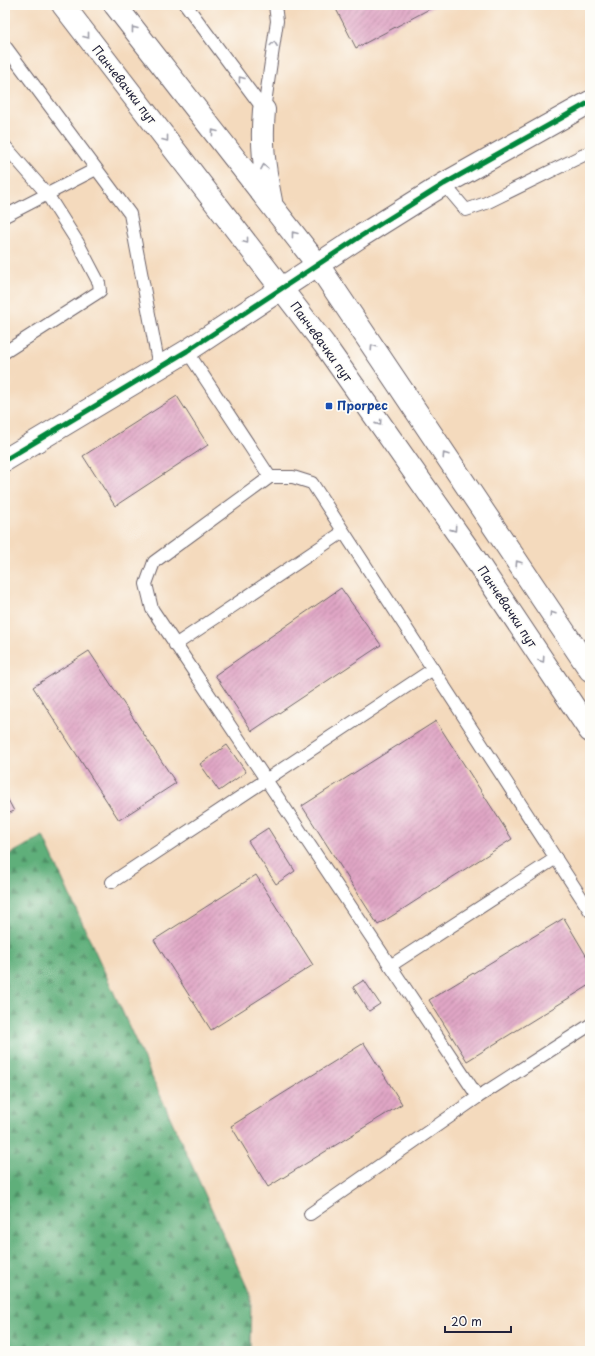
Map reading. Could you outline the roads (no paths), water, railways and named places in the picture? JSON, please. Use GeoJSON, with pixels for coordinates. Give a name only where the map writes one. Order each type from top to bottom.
{"type":"FeatureCollection","features":[{"type":"Feature","properties":{"kind":"main road","name":"Панчевачки пут"},"geometry":{"type":"LineString","coordinates":[[63,5],[324,344],[464,543],[590,731]]}},
{"type":"Feature","properties":{"kind":"main road"},"geometry":{"type":"LineString","coordinates":[[115,5],[318,265],[590,670]]}},
{"type":"Feature","properties":{"kind":"main road"},"geometry":{"type":"LineString","coordinates":[[5,460],[187,351],[444,184],[590,102]]}},
{"type":"Feature","properties":{"kind":"main road"},"geometry":{"type":"LineString","coordinates":[[264,110],[262,142],[263,157],[272,206]]}},
{"type":"Feature","properties":{"kind":"lane"},"geometry":{"type":"LineString","coordinates":[[186,5],[264,110]]}},
{"type":"Feature","properties":{"kind":"lane"},"geometry":{"type":"LineString","coordinates":[[264,110],[277,21],[275,5]]}},
{"type":"Feature","properties":{"kind":"lane"},"geometry":{"type":"LineString","coordinates":[[5,46],[130,214],[159,367]]}},
{"type":"Feature","properties":{"kind":"lane"},"geometry":{"type":"LineString","coordinates":[[5,146],[47,194],[78,243],[99,283],[100,291],[5,352]]}},
{"type":"Feature","properties":{"kind":"lane"},"geometry":{"type":"LineString","coordinates":[[444,184],[466,210],[486,203],[590,152]]}},
{"type":"Feature","properties":{"kind":"lane"},"geometry":{"type":"LineString","coordinates":[[5,216],[96,169]]}},
{"type":"Feature","properties":{"kind":"lane"},"geometry":{"type":"LineString","coordinates":[[187,351],[270,477]]}},
{"type":"Feature","properties":{"kind":"lane"},"geometry":{"type":"LineString","coordinates":[[478,1097],[152,609],[146,584],[154,562],[270,477],[293,477],[312,483],[590,911]]}},
{"type":"Feature","properties":{"kind":"lane"},"geometry":{"type":"LineString","coordinates":[[175,645],[343,532]]}},
{"type":"Feature","properties":{"kind":"lane"},"geometry":{"type":"LineString","coordinates":[[112,882],[432,669]]}},
{"type":"Feature","properties":{"kind":"lane"},"geometry":{"type":"LineString","coordinates":[[390,966],[556,858]]}},
{"type":"Feature","properties":{"kind":"lane"},"geometry":{"type":"LineString","coordinates":[[310,1214],[478,1097],[590,1025]]}},
{"type":"Feature","properties":{"kind":"place","name":"Прогрес"},"geometry":{"type":"Point","coordinates":[329,406]}}]}
